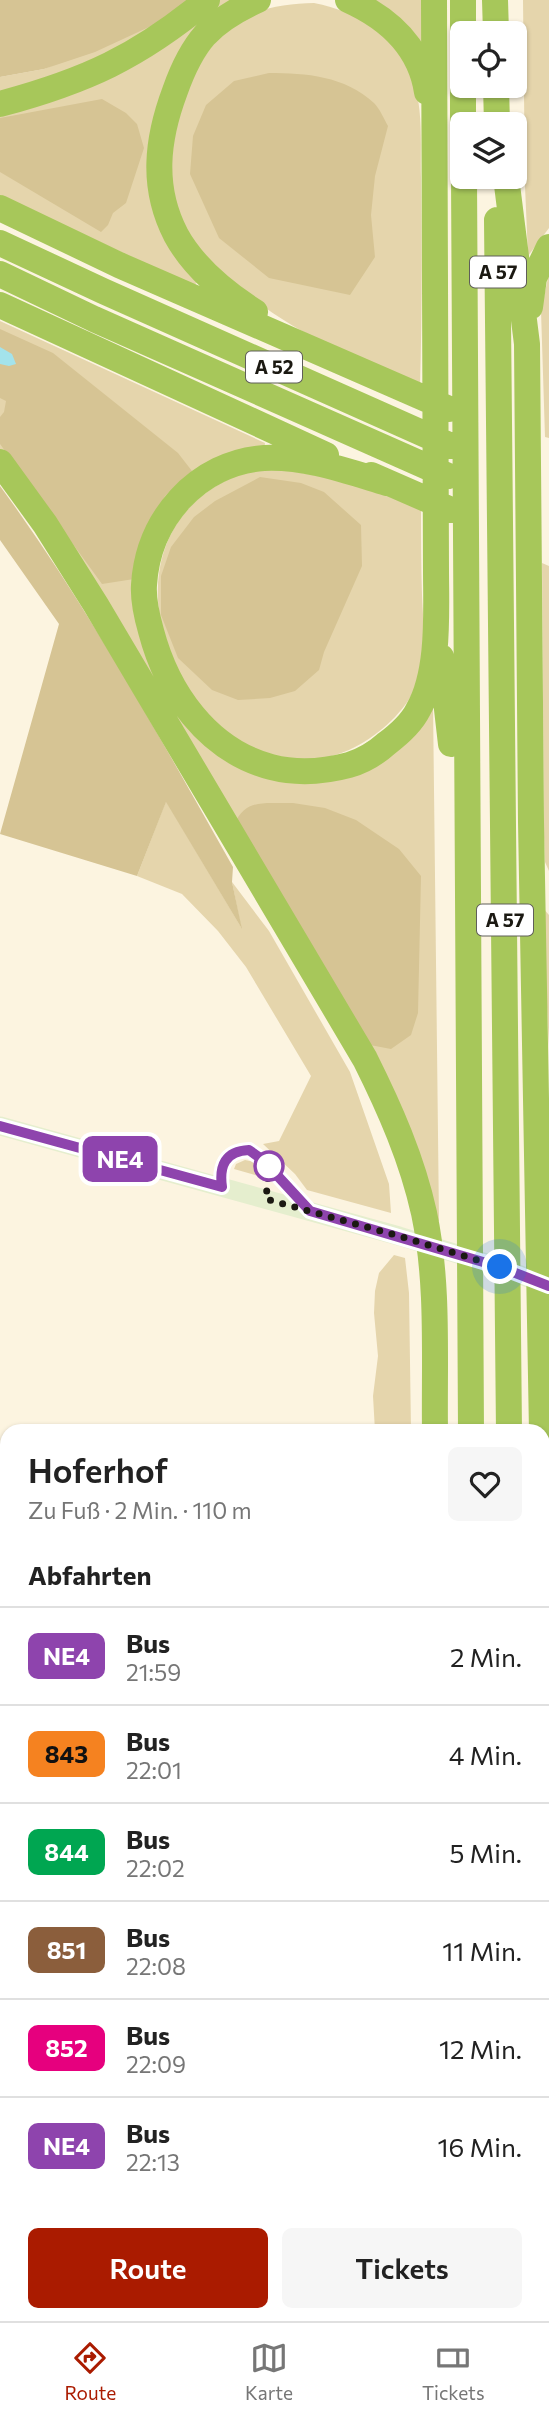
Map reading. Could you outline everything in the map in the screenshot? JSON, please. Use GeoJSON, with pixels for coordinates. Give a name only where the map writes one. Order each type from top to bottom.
{"type":"FeatureCollection","features":[{"type":"Feature","properties":{"kind":"highway"},"geometry":{"type":"LineString","coordinates":[[0,104],[90,76],[135,53],[173,28],[207,0]]}},
{"type":"Feature","properties":{"kind":"highway"},"geometry":{"type":"LineString","coordinates":[[258,0],[238,8],[220,21],[191,54],[164,119],[159,148],[159,174],[165,205],[176,234],[189,256],[210,279],[240,302],[319,353]]}},
{"type":"Feature","properties":{"kind":"highway"},"geometry":{"type":"LineString","coordinates":[[348,0],[368,9],[391,25],[407,42],[418,61],[426,84],[435,155]]}},
{"type":"Feature","properties":{"kind":"highway"},"geometry":{"type":"LineString","coordinates":[[387,483],[316,463],[287,458],[261,458],[236,463],[213,472],[190,488],[158,529],[148,556],[144,586],[147,619],[156,652],[169,682],[185,707],[206,730],[247,758],[271,767],[297,772],[327,771],[355,763],[379,751],[401,733],[418,710],[428,685],[436,607],[434,0]]}},
{"type":"Feature","properties":{"kind":"highway"},"geometry":{"type":"LineString","coordinates":[[463,0],[463,21]]}},
{"type":"Feature","properties":{"kind":"highway"},"geometry":{"type":"LineString","coordinates":[[495,0],[496,21]]}},
{"type":"Feature","properties":{"kind":"highway","name":"A 57"},"geometry":{"type":"LineString","coordinates":[[464,189],[471,1424]]}},
{"type":"Feature","properties":{"kind":"highway","name":"A 57"},"geometry":{"type":"LineString","coordinates":[[497,189],[509,1424]]}},
{"type":"Feature","properties":{"kind":"highway"},"geometry":{"type":"LineString","coordinates":[[508,189],[527,344]]}},
{"type":"Feature","properties":{"kind":"highway"},"geometry":{"type":"LineString","coordinates":[[0,208],[119,265],[549,453]]}},
{"type":"Feature","properties":{"kind":"highway","name":"A 52"},"geometry":{"type":"LineString","coordinates":[[0,243],[549,488]]}},
{"type":"Feature","properties":{"kind":"highway"},"geometry":{"type":"LineString","coordinates":[[542,1424],[545,1297],[540,1251],[531,822],[527,344],[534,278],[549,247]]}},
{"type":"Feature","properties":{"kind":"highway","name":"A 52"},"geometry":{"type":"LineString","coordinates":[[0,274],[381,447],[549,519]]}},
{"type":"Feature","properties":{"kind":"highway"},"geometry":{"type":"LineString","coordinates":[[0,306],[387,483],[549,553]]}},
{"type":"Feature","properties":{"kind":"highway"},"geometry":{"type":"LineString","coordinates":[[0,462],[45,524],[96,605],[365,1059],[395,1122],[412,1166],[424,1215],[431,1272],[435,1424]]}},
{"type":"Feature","properties":{"kind":"highway"},"geometry":{"type":"LineString","coordinates":[[436,607],[466,874]]}},
{"type":"Feature","properties":{"kind":"highway"},"geometry":{"type":"LineString","coordinates":[[531,822],[537,871],[549,898]]}},
{"type":"Feature","properties":{"kind":"highway"},"geometry":{"type":"LineString","coordinates":[[543,1424],[549,1334]]}},
{"type":"Feature","properties":{"kind":"main road"},"geometry":{"type":"LineString","coordinates":[[0,1126],[399,1236],[500,1267],[545,1297]]}},
{"type":"Feature","properties":{"kind":"shaded area"},"geometry":{"type":"Polygon","coordinates":[[[0,0],[188,0],[162,21],[95,52],[44,69],[0,77],[0,0]]]}},
{"type":"Feature","properties":{"kind":"shaded area"},"geometry":{"type":"Polygon","coordinates":[[[216,0],[235,0],[152,134],[199,281],[193,286],[0,195],[0,110],[216,0]]]}},
{"type":"Feature","properties":{"kind":"shaded area"},"geometry":{"type":"Polygon","coordinates":[[[369,0],[423,0],[424,51],[369,0]]]}},
{"type":"Feature","properties":{"kind":"shaded area"},"geometry":{"type":"Polygon","coordinates":[[[523,0],[549,0],[549,228],[528,256],[525,189],[527,112],[524,112],[524,98],[527,98],[527,21],[523,21],[523,0]]]}},
{"type":"Feature","properties":{"kind":"shaded area"},"geometry":{"type":"Polygon","coordinates":[[[314,3],[346,12],[385,37],[404,62],[416,89],[421,140],[420,387],[360,361],[302,331],[248,295],[195,245],[181,222],[175,205],[170,169],[176,125],[192,80],[215,42],[238,21],[258,12],[280,6],[314,3]]]}},
{"type":"Feature","properties":{"kind":"shaded area"},"geometry":{"type":"Polygon","coordinates":[[[162,21],[133,41],[56,77],[0,92],[0,77],[44,69],[162,21]]]}},
{"type":"Feature","properties":{"kind":"shaded area"},"geometry":{"type":"Polygon","coordinates":[[[269,73],[311,75],[351,87],[374,103],[388,126],[375,176],[371,215],[375,257],[350,295],[269,278],[219,238],[190,174],[193,136],[206,105],[234,81],[269,73]]]}},
{"type":"Feature","properties":{"kind":"shaded area"},"geometry":{"type":"Polygon","coordinates":[[[102,99],[126,113],[137,124],[144,148],[126,203],[113,213],[108,225],[101,232],[0,172],[0,118],[102,99]]]}},
{"type":"Feature","properties":{"kind":"shaded area"},"geometry":{"type":"Polygon","coordinates":[[[549,273],[549,438],[545,437],[541,311],[549,273]]]}},
{"type":"Feature","properties":{"kind":"shaded area"},"geometry":{"type":"Polygon","coordinates":[[[0,321],[265,443],[264,450],[148,534],[167,696],[306,779],[433,703],[439,1221],[433,1222],[413,1147],[0,451],[0,321]]]}},
{"type":"Feature","properties":{"kind":"shaded area"},"geometry":{"type":"Polygon","coordinates":[[[0,329],[53,353],[178,453],[192,471],[165,496],[141,543],[134,579],[102,584],[0,444],[0,417],[6,401],[0,398],[0,329]]]}},
{"type":"Feature","properties":{"kind":"shaded area"},"geometry":{"type":"Polygon","coordinates":[[[275,468],[357,483],[421,510],[424,640],[423,662],[417,684],[399,712],[374,735],[355,747],[309,760],[265,753],[225,730],[193,696],[170,654],[159,608],[161,561],[186,511],[208,491],[235,476],[275,468]]]}},
{"type":"Feature","properties":{"kind":"shaded area"},"geometry":{"type":"Polygon","coordinates":[[[260,477],[301,483],[324,492],[361,525],[362,566],[324,652],[319,670],[295,691],[270,698],[238,700],[212,690],[178,658],[161,615],[161,576],[171,547],[194,517],[215,501],[260,477]]]}},
{"type":"Feature","properties":{"kind":"shaded area"},"geometry":{"type":"Polygon","coordinates":[[[0,486],[93,625],[233,867],[232,882],[242,929],[166,802],[137,876],[0,834],[59,624],[0,540],[0,486]]]}},
{"type":"Feature","properties":{"kind":"shaded area"},"geometry":{"type":"Polygon","coordinates":[[[542,563],[549,566],[549,871],[545,862],[544,837],[542,563]]]}},
{"type":"Feature","properties":{"kind":"shaded area"},"geometry":{"type":"Polygon","coordinates":[[[166,801],[241,927],[232,882],[269,931],[350,1072],[389,1184],[391,1213],[307,1190],[295,1174],[263,1144],[279,1141],[311,1076],[246,967],[218,931],[182,894],[137,876],[166,801]]]}},
{"type":"Feature","properties":{"kind":"shaded area"},"geometry":{"type":"Polygon","coordinates":[[[293,803],[325,808],[356,820],[399,849],[421,876],[418,1013],[411,1035],[391,1049],[370,1045],[234,825],[239,816],[251,806],[293,803]]]}},
{"type":"Feature","properties":{"kind":"shaded area"},"geometry":{"type":"Polygon","coordinates":[[[542,907],[549,915],[549,1047],[542,907]]]}},
{"type":"Feature","properties":{"kind":"shaded area"},"geometry":{"type":"Polygon","coordinates":[[[245,1160],[259,1163],[273,1180],[234,1169],[236,1164],[245,1160]]]}},
{"type":"Feature","properties":{"kind":"shaded area"},"geometry":{"type":"Polygon","coordinates":[[[394,1255],[405,1258],[409,1293],[411,1424],[375,1424],[373,1396],[378,1356],[374,1313],[379,1273],[394,1255]]]}},
{"type":"Feature","properties":{"kind":"water"},"geometry":{"type":"Polygon","coordinates":[[[0,347],[12,354],[16,364],[0,364],[0,347]]]}},
{"type":"Feature","properties":{"kind":"bus line","name":"NE4"},"geometry":{"type":"LineString","coordinates":[[0,1126],[222,1187],[223,1163],[233,1153],[249,1150],[263,1160],[310,1211],[500,1267],[549,1286]]}},
{"type":"Feature","properties":{"kind":"route"},"geometry":{"type":"LineString","coordinates":[[269,1166],[266,1199],[500,1267]]}}]}
